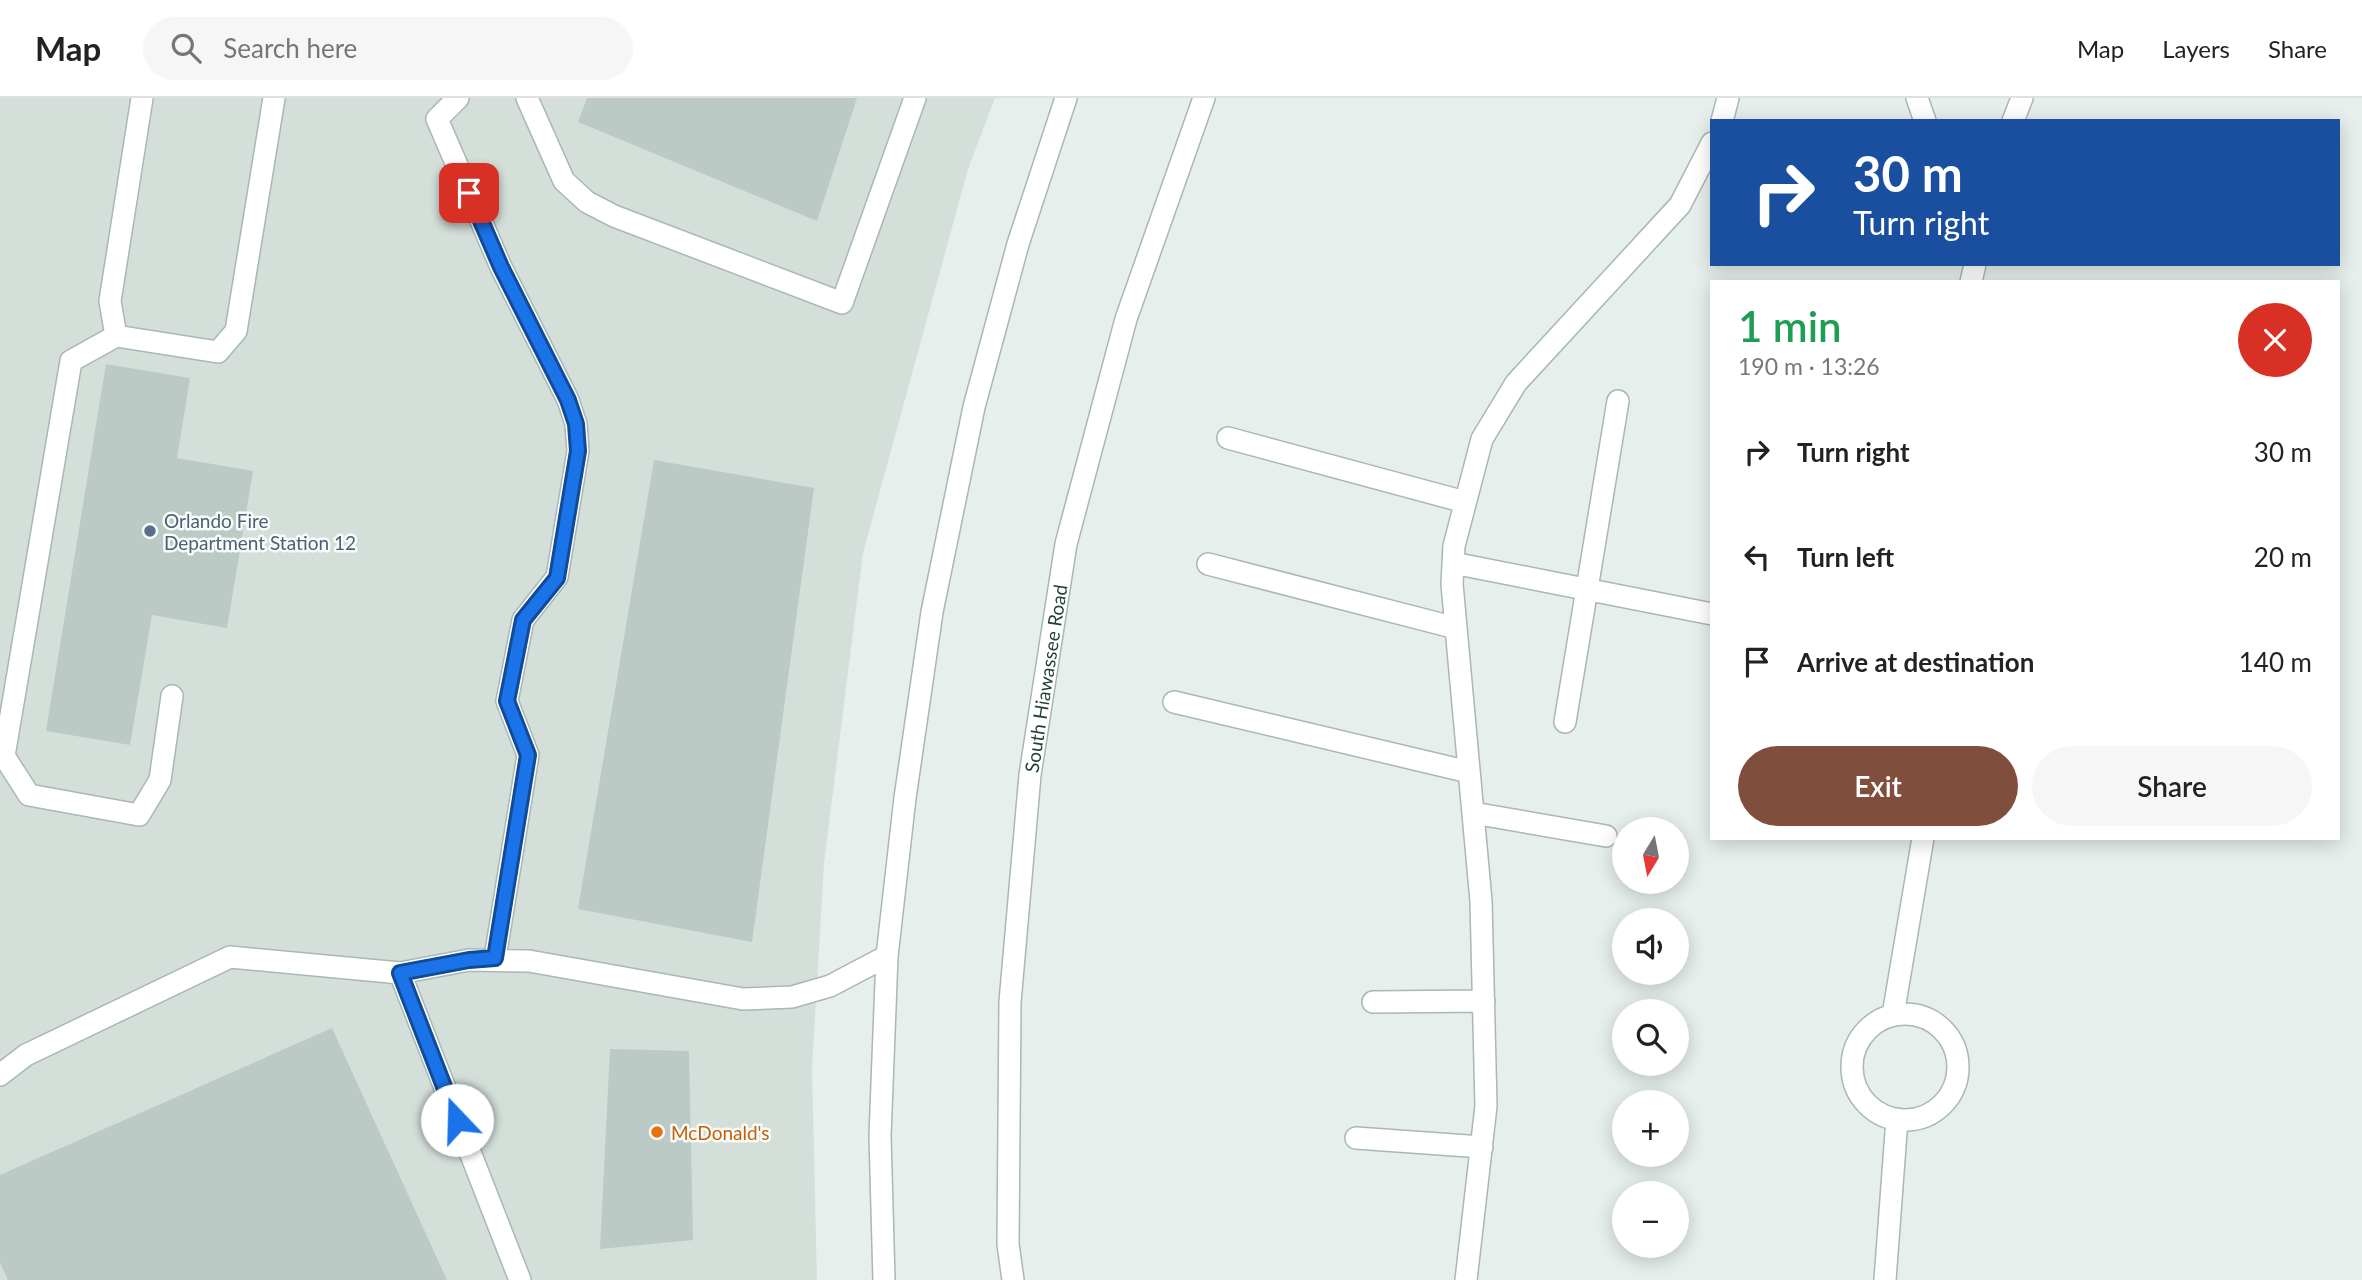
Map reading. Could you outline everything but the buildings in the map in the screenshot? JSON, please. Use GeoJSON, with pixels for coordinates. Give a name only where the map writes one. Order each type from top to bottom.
{"type":"FeatureCollection","features":[{"type":"Feature","properties":{"kind":"street"},"geometry":{"type":"LineString","coordinates":[[116,336],[110,301],[142,98]]}},
{"type":"Feature","properties":{"kind":"street"},"geometry":{"type":"LineString","coordinates":[[172,696],[160,780],[139,815],[29,795],[4,756],[71,361],[116,336],[218,352],[236,331],[274,98]]}},
{"type":"Feature","properties":{"kind":"street"},"geometry":{"type":"LineString","coordinates":[[458,98],[437,119],[501,267],[568,400],[576,424],[578,451],[557,578],[523,620],[507,701],[528,755],[495,958]]}},
{"type":"Feature","properties":{"kind":"street"},"geometry":{"type":"LineString","coordinates":[[527,98],[564,181],[587,201],[614,215],[842,303],[915,98]]}},
{"type":"Feature","properties":{"kind":"street"},"geometry":{"type":"LineString","coordinates":[[884,1280],[880,1136],[887,956],[905,798],[932,611],[974,407],[1018,244],[1066,98]]}},
{"type":"Feature","properties":{"kind":"street","name":"South Hiawassee Road"},"geometry":{"type":"LineString","coordinates":[[1013,1280],[1008,1244],[1010,1002],[1030,775],[1066,544],[1126,318],[1203,98]]}},
{"type":"Feature","properties":{"kind":"street"},"geometry":{"type":"LineString","coordinates":[[1723,119],[1728,98]]}},
{"type":"Feature","properties":{"kind":"street"},"geometry":{"type":"LineString","coordinates":[[1917,98],[1924,119]]}},
{"type":"Feature","properties":{"kind":"street"},"geometry":{"type":"LineString","coordinates":[[2014,119],[2022,98]]}},
{"type":"Feature","properties":{"kind":"street"},"geometry":{"type":"LineString","coordinates":[[1466,1280],[1486,1106],[1481,901],[1456,628],[1454,546],[1482,439],[1516,383],[1680,205],[1710,147]]}},
{"type":"Feature","properties":{"kind":"street"},"geometry":{"type":"LineString","coordinates":[[1566,722],[1618,401]]}},
{"type":"Feature","properties":{"kind":"street"},"geometry":{"type":"LineString","coordinates":[[1228,438],[1465,502]]}},
{"type":"Feature","properties":{"kind":"street"},"geometry":{"type":"LineString","coordinates":[[1453,562],[1710,614]]}},
{"type":"Feature","properties":{"kind":"street"},"geometry":{"type":"LineString","coordinates":[[1208,564],[1456,628]]}},
{"type":"Feature","properties":{"kind":"street"},"geometry":{"type":"LineString","coordinates":[[1174,702],[1469,772]]}},
{"type":"Feature","properties":{"kind":"street"},"geometry":{"type":"LineString","coordinates":[[1473,813],[1606,836]]}},
{"type":"Feature","properties":{"kind":"street"},"geometry":{"type":"LineString","coordinates":[[1893,1014],[1923,840]]}},
{"type":"Feature","properties":{"kind":"street"},"geometry":{"type":"LineString","coordinates":[[0,1075],[26,1055],[230,957],[400,973],[495,958],[743,999],[792,997],[830,986],[887,956]]}},
{"type":"Feature","properties":{"kind":"street"},"geometry":{"type":"LineString","coordinates":[[400,973],[520,1280]]}},
{"type":"Feature","properties":{"kind":"street"},"geometry":{"type":"LineString","coordinates":[[1373,1002],[1484,1001]]}},
{"type":"Feature","properties":{"kind":"street"},"geometry":{"type":"LineString","coordinates":[[1893,1014],[1923,1016],[1951,1039],[1957,1057],[1957,1075],[1953,1090],[1942,1105],[1927,1115],[1897,1119],[1870,1107],[1858,1093],[1852,1075],[1852,1057],[1858,1040],[1870,1026],[1893,1014]]}},
{"type":"Feature","properties":{"kind":"street"},"geometry":{"type":"LineString","coordinates":[[1885,1280],[1897,1119]]}},
{"type":"Feature","properties":{"kind":"street"},"geometry":{"type":"LineString","coordinates":[[1356,1138],[1482,1147]]}},
{"type":"Feature","properties":{"kind":"shaded area"},"geometry":{"type":"Polygon","coordinates":[[[0,98],[995,98],[968,169],[863,553],[824,863],[812,1069],[817,1280],[0,1280],[0,98]]]}},
{"type":"Feature","properties":{"kind":"place","name":"Orlando Fire Department Station 12"},"geometry":{"type":"Point","coordinates":[150,531]}},
{"type":"Feature","properties":{"kind":"place","name":"McDonald's"},"geometry":{"type":"Point","coordinates":[657,1132]}},
{"type":"Feature","properties":{"kind":"route"},"geometry":{"type":"LineString","coordinates":[[457,1120],[400,973],[436,965],[495,958],[528,755],[507,701],[523,620],[557,578],[578,451],[576,424],[568,400],[501,267],[469,193]]}}]}
